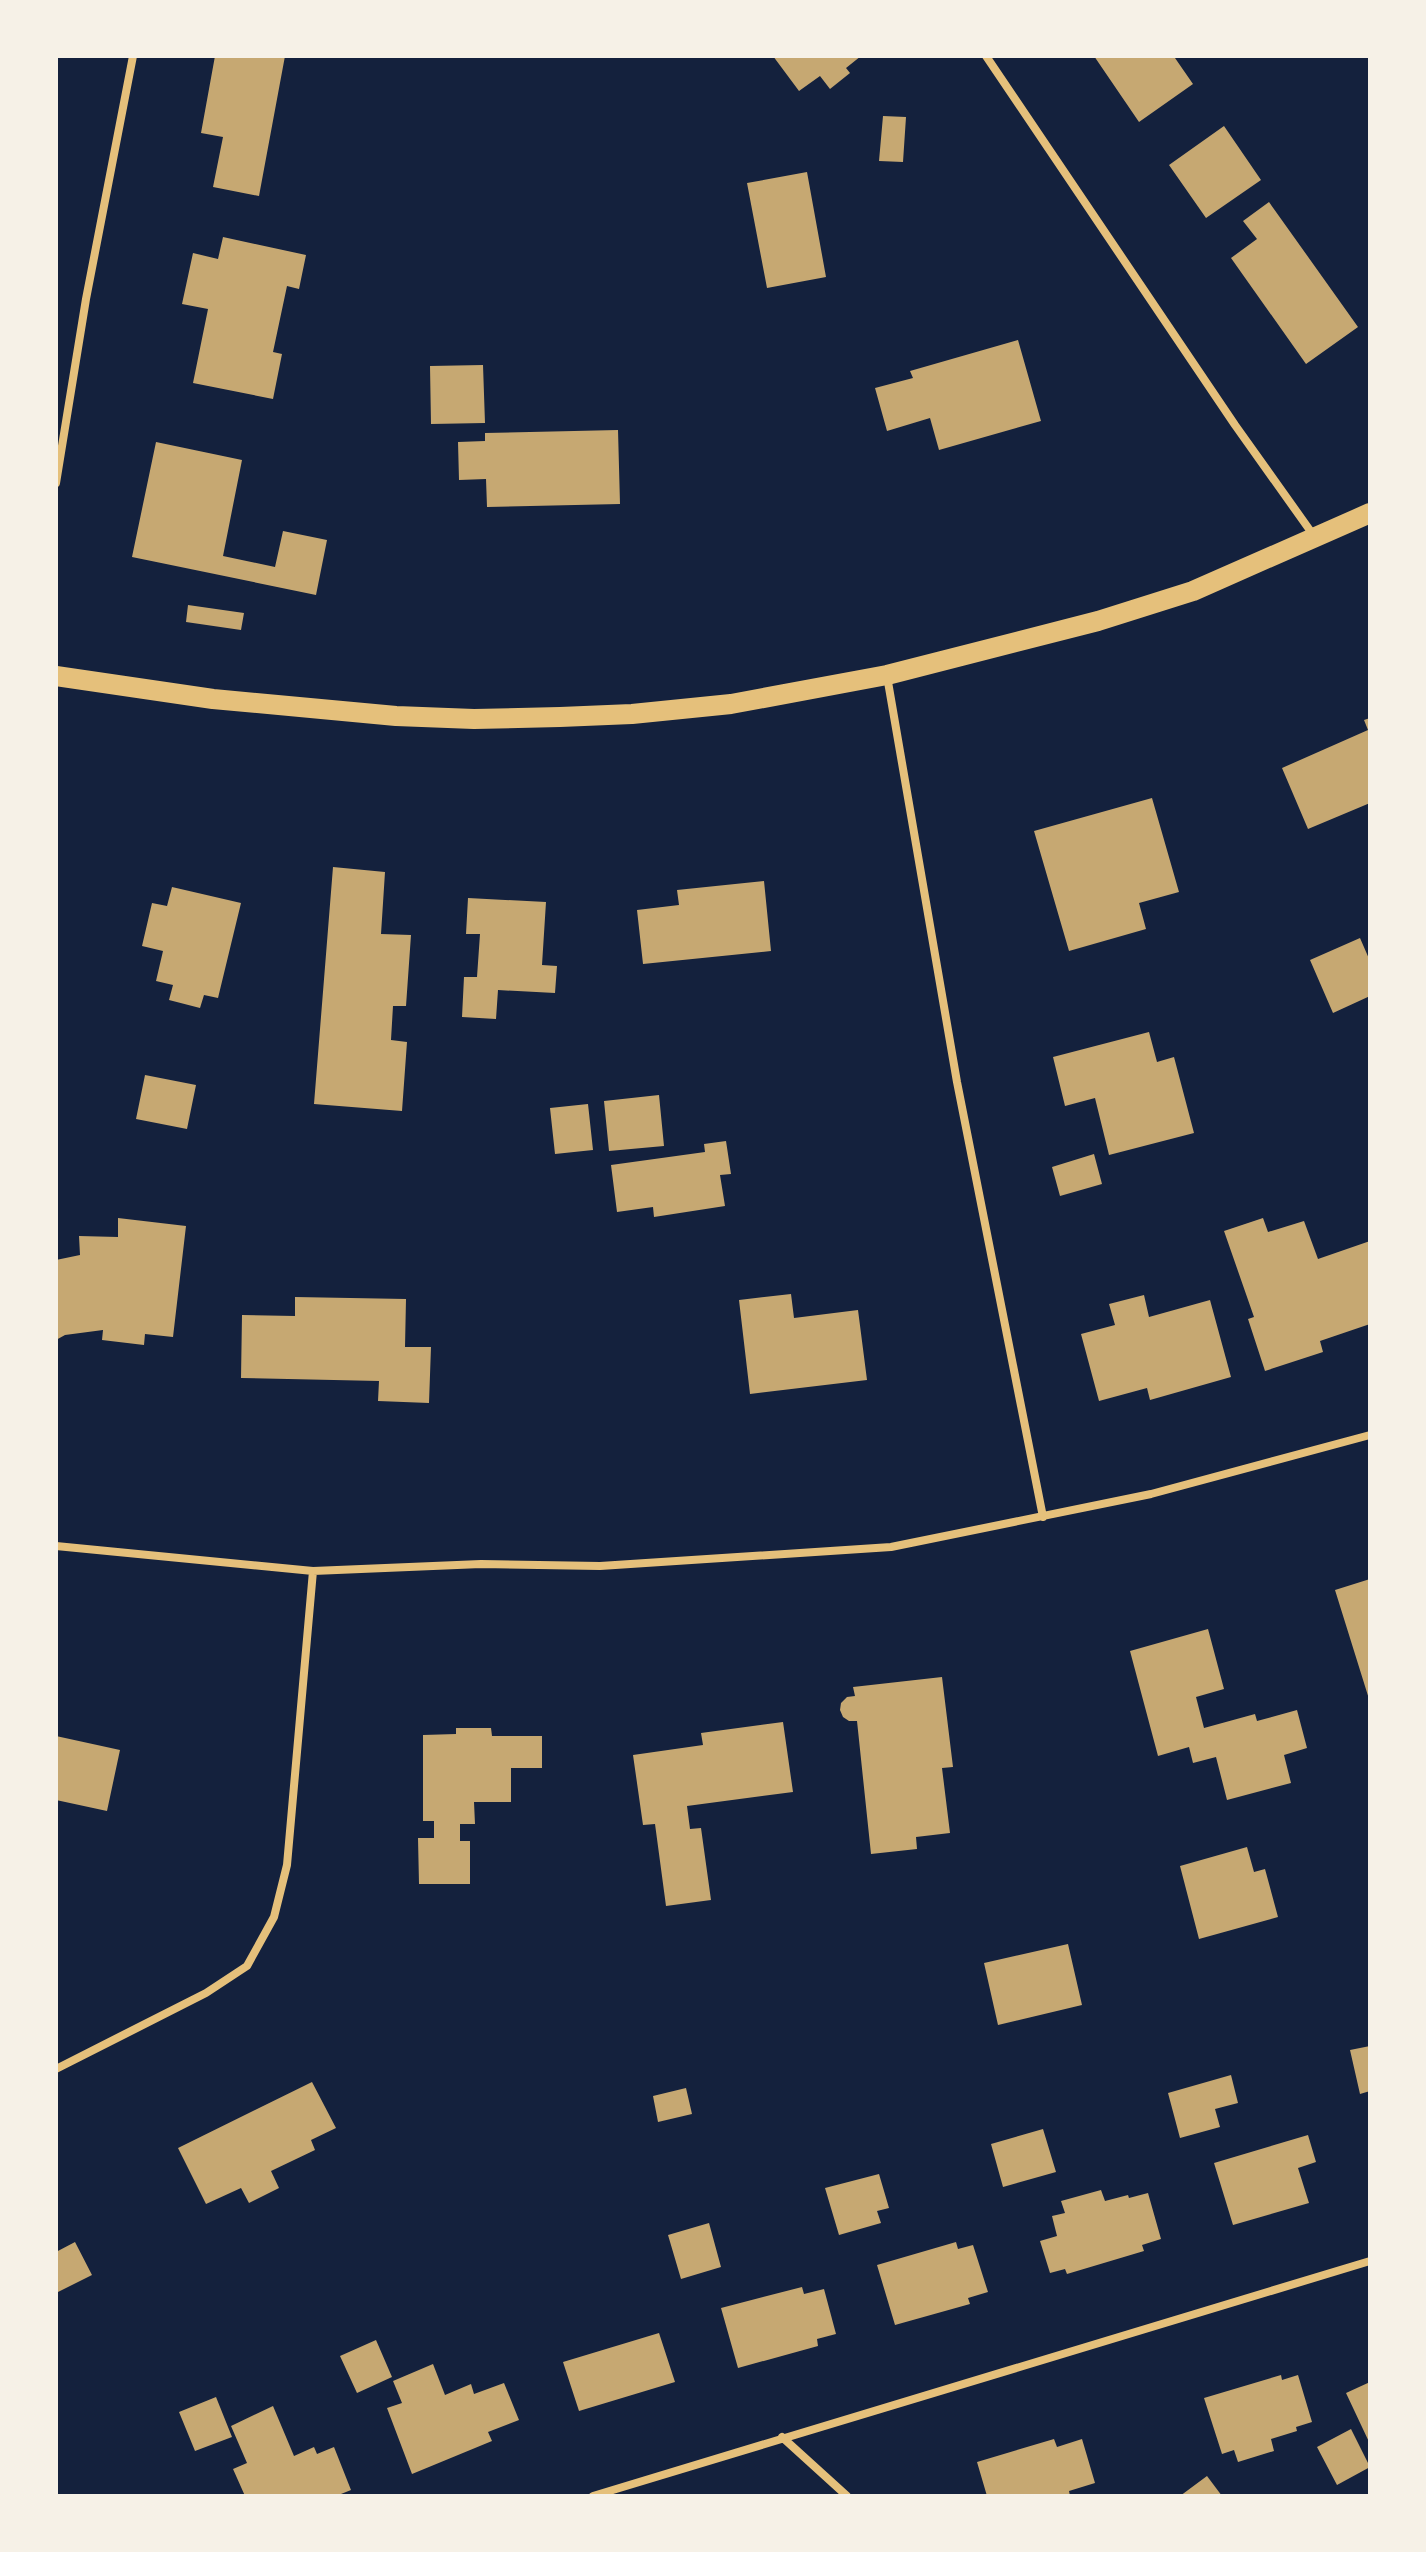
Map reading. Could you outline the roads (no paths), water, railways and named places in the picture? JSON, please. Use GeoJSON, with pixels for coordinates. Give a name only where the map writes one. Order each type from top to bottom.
{"type":"FeatureCollection","features":[{"type":"Feature","properties":{"kind":"main road"},"geometry":{"type":"LineString","coordinates":[[56,676],[213,699],[396,716],[474,719],[632,714],[731,704],[887,675],[1098,621],[1193,591],[1370,513]]}},
{"type":"Feature","properties":{"kind":"street"},"geometry":{"type":"LineString","coordinates":[[56,483],[86,299],[133,56]]}},
{"type":"Feature","properties":{"kind":"street"},"geometry":{"type":"LineString","coordinates":[[986,56],[1235,425],[1314,536]]}},
{"type":"Feature","properties":{"kind":"street"},"geometry":{"type":"LineString","coordinates":[[887,675],[957,1082],[1043,1517]]}},
{"type":"Feature","properties":{"kind":"street"},"geometry":{"type":"LineString","coordinates":[[56,1546],[313,1571],[481,1564],[600,1566],[891,1547],[1151,1494],[1370,1435]]}},
{"type":"Feature","properties":{"kind":"street"},"geometry":{"type":"LineString","coordinates":[[56,2069],[206,1993],[247,1966],[274,1917],[287,1865],[313,1571]]}},
{"type":"Feature","properties":{"kind":"street"},"geometry":{"type":"LineString","coordinates":[[593,2496],[1370,2261]]}},
{"type":"Feature","properties":{"kind":"street"},"geometry":{"type":"LineString","coordinates":[[782,2437],[847,2496]]}}]}
